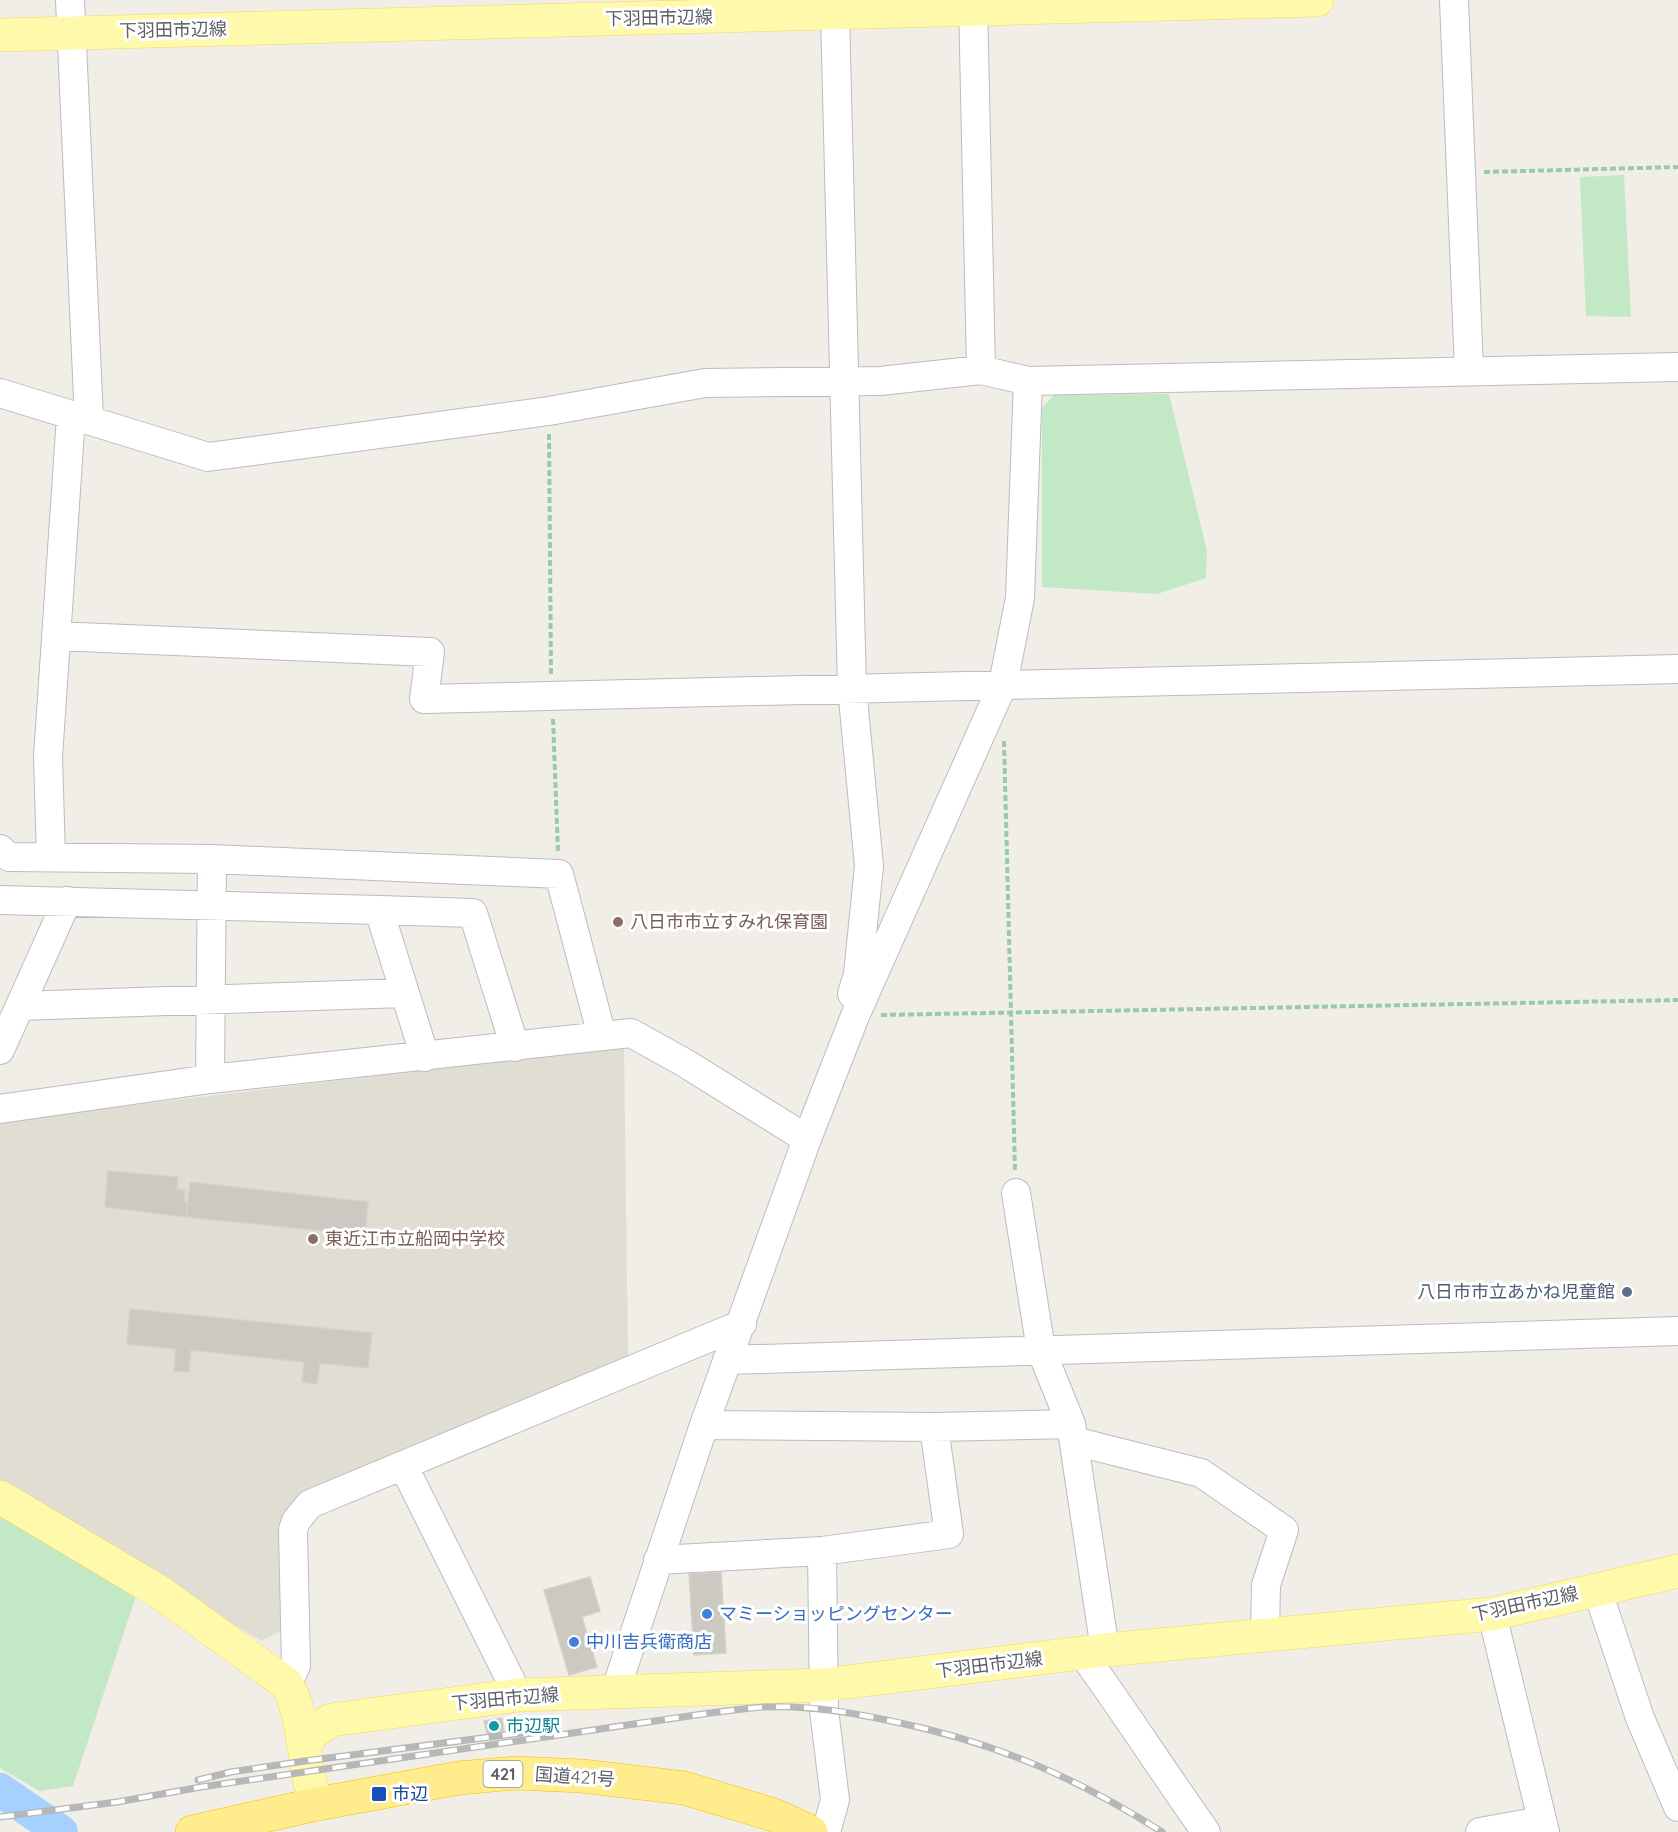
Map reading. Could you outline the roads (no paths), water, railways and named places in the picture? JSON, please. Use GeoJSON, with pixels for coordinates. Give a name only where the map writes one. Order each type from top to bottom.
{"type":"FeatureCollection","features":[{"type":"Feature","properties":{"kind":"highway","name":"国道421号"},"geometry":{"type":"LineString","coordinates":[[192,1832],[317,1804],[459,1778],[516,1773],[582,1776],[684,1788],[774,1815],[812,1832]]}},
{"type":"Feature","properties":{"kind":"main road","name":"下羽田市辺線"},"geometry":{"type":"LineString","coordinates":[[0,35],[835,13],[973,5],[1317,0]]}},
{"type":"Feature","properties":{"kind":"main road"},"geometry":{"type":"LineString","coordinates":[[0,1497],[161,1593],[287,1684],[359,1716]]}},
{"type":"Feature","properties":{"kind":"main road","name":"下羽田市辺線"},"geometry":{"type":"LineString","coordinates":[[305,1743],[314,1732],[331,1720],[518,1695],[611,1694],[823,1685],[1094,1652],[1492,1614],[1678,1570]]}},
{"type":"Feature","properties":{"kind":"main road"},"geometry":{"type":"LineString","coordinates":[[287,1684],[296,1702],[305,1743],[309,1785],[317,1804]]}},
{"type":"Feature","properties":{"kind":"street"},"geometry":{"type":"LineString","coordinates":[[51,856],[48,757],[56,636],[80,417],[70,0]]}},
{"type":"Feature","properties":{"kind":"street"},"geometry":{"type":"LineString","coordinates":[[1454,0],[1469,370]]}},
{"type":"Feature","properties":{"kind":"street"},"geometry":{"type":"LineString","coordinates":[[973,5],[981,370]]}},
{"type":"Feature","properties":{"kind":"street"},"geometry":{"type":"LineString","coordinates":[[835,13],[852,688],[869,866],[858,974],[849,1003],[855,1016]]}},
{"type":"Feature","properties":{"kind":"street"},"geometry":{"type":"LineString","coordinates":[[0,393],[208,457],[549,411],[705,383],[880,381],[981,370],[1028,381],[1678,367]]}},
{"type":"Feature","properties":{"kind":"street"},"geometry":{"type":"LineString","coordinates":[[611,1694],[619,1680],[704,1425],[807,1139],[855,1016],[1003,684],[1020,598],[1028,381]]}},
{"type":"Feature","properties":{"kind":"street"},"geometry":{"type":"LineString","coordinates":[[56,636],[430,652],[424,699],[1678,669]]}},
{"type":"Feature","properties":{"kind":"street"},"geometry":{"type":"LineString","coordinates":[[3,859],[51,856],[212,859],[559,874],[603,1036]]}},
{"type":"Feature","properties":{"kind":"street"},"geometry":{"type":"LineString","coordinates":[[210,1079],[212,859]]}},
{"type":"Feature","properties":{"kind":"street"},"geometry":{"type":"LineString","coordinates":[[0,900],[212,904],[473,913],[515,1047]]}},
{"type":"Feature","properties":{"kind":"street"},"geometry":{"type":"LineString","coordinates":[[0,1050],[67,902]]}},
{"type":"Feature","properties":{"kind":"street"},"geometry":{"type":"LineString","coordinates":[[379,910],[425,1057]]}},
{"type":"Feature","properties":{"kind":"street"},"geometry":{"type":"LineString","coordinates":[[20,1006],[405,993]]}},
{"type":"Feature","properties":{"kind":"street"},"geometry":{"type":"LineString","coordinates":[[0,1109],[210,1079],[631,1033],[807,1139]]}},
{"type":"Feature","properties":{"kind":"street"},"geometry":{"type":"LineString","coordinates":[[1016,1193],[1041,1350],[1072,1432],[1094,1652],[1124,1710],[1167,1778],[1206,1832]]}},
{"type":"Feature","properties":{"kind":"street"},"geometry":{"type":"LineString","coordinates":[[287,1684],[296,1666],[293,1530],[296,1521],[310,1504],[404,1467],[742,1324]]}},
{"type":"Feature","properties":{"kind":"street"},"geometry":{"type":"LineString","coordinates":[[727,1360],[1678,1331]]}},
{"type":"Feature","properties":{"kind":"street"},"geometry":{"type":"LineString","coordinates":[[704,1425],[934,1427],[1072,1432],[1201,1473],[1284,1530],[1266,1585],[1266,1634]]}},
{"type":"Feature","properties":{"kind":"street"},"geometry":{"type":"LineString","coordinates":[[658,1560],[822,1551],[949,1534],[934,1427]]}},
{"type":"Feature","properties":{"kind":"street"},"geometry":{"type":"LineString","coordinates":[[404,1467],[518,1695]]}},
{"type":"Feature","properties":{"kind":"street"},"geometry":{"type":"LineString","coordinates":[[822,1551],[823,1685],[835,1800],[826,1832]]}},
{"type":"Feature","properties":{"kind":"street"},"geometry":{"type":"LineString","coordinates":[[1597,1588],[1640,1718],[1678,1807]]}},
{"type":"Feature","properties":{"kind":"street"},"geometry":{"type":"LineString","coordinates":[[1480,1832],[1544,1826],[1492,1614]]}},
{"type":"Feature","properties":{"kind":"waterway"},"geometry":{"type":"LineString","coordinates":[[0,1790],[61,1832]]}},
{"type":"Feature","properties":{"kind":"railway"},"geometry":{"type":"LineString","coordinates":[[0,1817],[117,1802],[201,1787],[710,1713],[758,1707],[797,1707],[876,1718],[964,1739],[1032,1763],[1065,1778],[1162,1832]]}},
{"type":"Feature","properties":{"kind":"railway"},"geometry":{"type":"LineString","coordinates":[[198,1780],[231,1772],[305,1761],[536,1731]]}},
{"type":"Feature","properties":{"kind":"place","name":"八日市市立すみれ保育園"},"geometry":{"type":"Point","coordinates":[618,922]}},
{"type":"Feature","properties":{"kind":"place","name":"東近江市立船岡中学校"},"geometry":{"type":"Point","coordinates":[313,1239]}},
{"type":"Feature","properties":{"kind":"place","name":"八日市市立あかね児童館"},"geometry":{"type":"Point","coordinates":[1627,1292]}},
{"type":"Feature","properties":{"kind":"place","name":"マミーショッピングセンター"},"geometry":{"type":"Point","coordinates":[707,1614]}},
{"type":"Feature","properties":{"kind":"place","name":"中川吉兵衛商店"},"geometry":{"type":"Point","coordinates":[574,1642]}},
{"type":"Feature","properties":{"kind":"place","name":"市辺駅"},"geometry":{"type":"Point","coordinates":[494,1726]}},
{"type":"Feature","properties":{"kind":"place","name":"市辺"},"geometry":{"type":"Point","coordinates":[379,1794]}}]}
